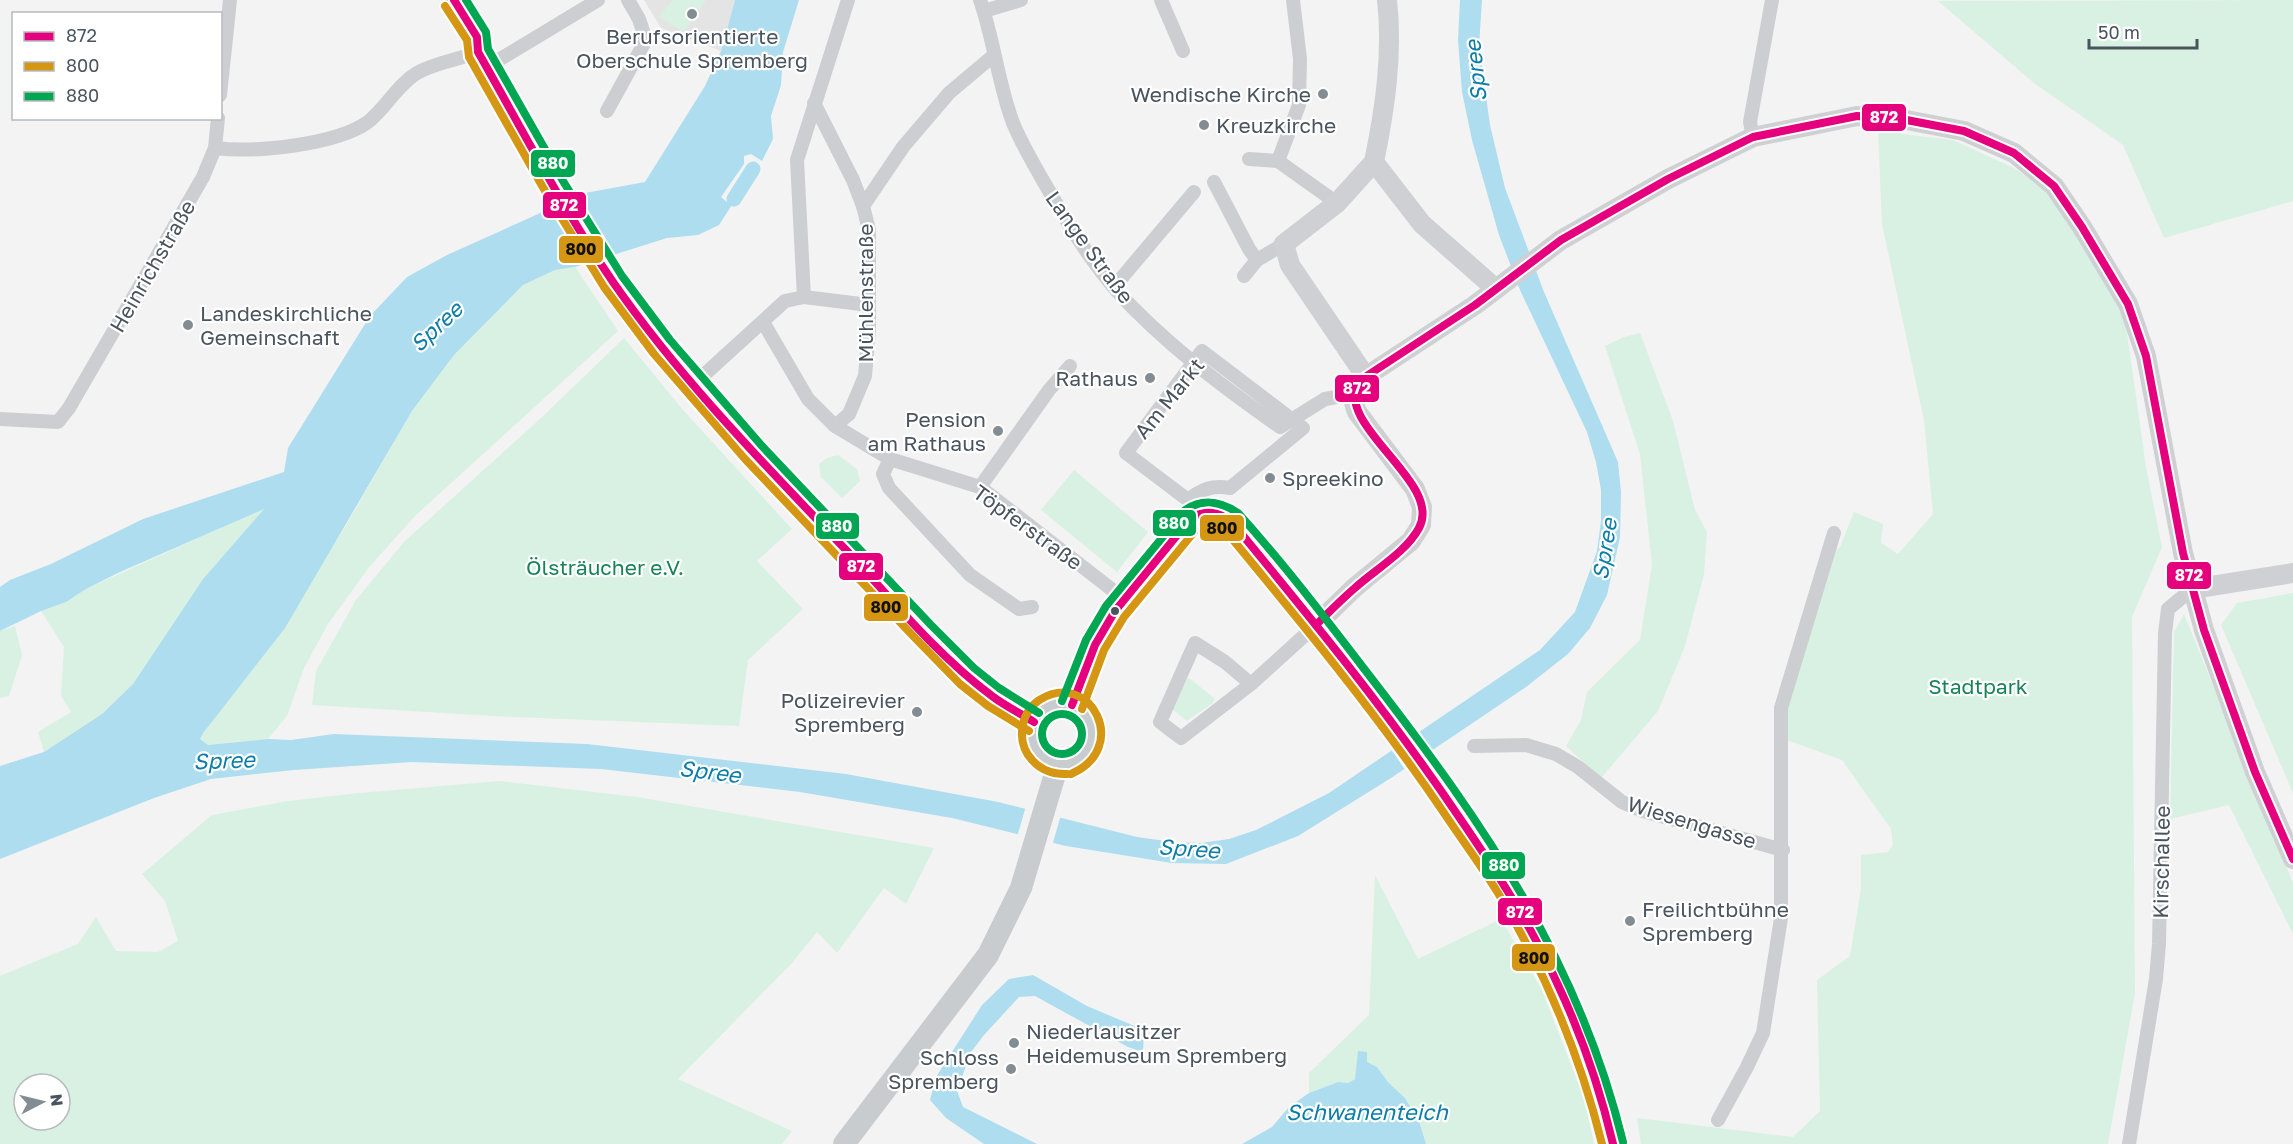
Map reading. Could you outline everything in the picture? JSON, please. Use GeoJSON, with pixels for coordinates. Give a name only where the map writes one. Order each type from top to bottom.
{"type":"FeatureCollection","features":[{"type":"Feature","properties":{"kind":"main road"},"geometry":{"type":"LineString","coordinates":[[438,0],[462,39],[481,57]]}},
{"type":"Feature","properties":{"kind":"main road"},"geometry":{"type":"LineString","coordinates":[[454,0],[477,38],[481,57],[554,186],[612,282],[641,321],[753,452],[967,676],[999,701],[1034,722]]}},
{"type":"Feature","properties":{"kind":"main road"},"geometry":{"type":"LineString","coordinates":[[1359,384],[1290,265],[1284,244],[1337,203],[1374,162],[1380,135],[1389,60],[1387,0]]}},
{"type":"Feature","properties":{"kind":"main road"},"geometry":{"type":"LineString","coordinates":[[1316,625],[1354,588],[1411,541],[1421,525],[1422,507],[1415,489],[1357,412],[1353,402],[1359,384],[1475,305],[1561,240],[1668,179],[1753,137],[1857,116],[1896,118],[1964,130],[2014,153],[2054,186],[2110,272],[2132,315],[2146,356],[2181,543],[2204,630],[2255,772],[2293,859]]}},
{"type":"Feature","properties":{"kind":"main road"},"geometry":{"type":"LineString","coordinates":[[1374,162],[1422,224],[1501,285]]}},
{"type":"Feature","properties":{"kind":"main road"},"geometry":{"type":"LineString","coordinates":[[1072,705],[1095,645],[1124,599],[1192,517],[1201,512],[1213,512],[1231,521],[1383,709],[1444,793],[1511,894],[1550,965],[1581,1038],[1613,1144]]}},
{"type":"Feature","properties":{"kind":"main road"},"geometry":{"type":"LineString","coordinates":[[2192,589],[2293,573]]}},
{"type":"Feature","properties":{"kind":"main road"},"geometry":{"type":"LineString","coordinates":[[1054,705],[1072,705],[1087,717],[1092,736],[1084,754],[1077,760],[1058,764],[1049,762],[1035,749],[1031,731],[1034,722],[1038,714],[1054,705]]}},
{"type":"Feature","properties":{"kind":"main road"},"geometry":{"type":"LineString","coordinates":[[844,1144],[988,956],[1021,888],[1058,764]]}},
{"type":"Feature","properties":{"kind":"street"},"geometry":{"type":"LineString","coordinates":[[222,76],[230,0]]}},
{"type":"Feature","properties":{"kind":"street"},"geometry":{"type":"LineString","coordinates":[[215,148],[254,148],[301,144],[331,139],[351,132],[370,120],[404,82],[415,74],[437,64],[481,57],[598,0]]}},
{"type":"Feature","properties":{"kind":"street"},"geometry":{"type":"LineString","coordinates":[[607,111],[646,40],[639,19],[628,0]]}},
{"type":"Feature","properties":{"kind":"street"},"geometry":{"type":"LineString","coordinates":[[804,297],[797,160],[848,0]]}},
{"type":"Feature","properties":{"kind":"street"},"geometry":{"type":"LineString","coordinates":[[982,5],[1022,0]]}},
{"type":"Feature","properties":{"kind":"street"},"geometry":{"type":"LineString","coordinates":[[1161,0],[1183,51]]}},
{"type":"Feature","properties":{"kind":"street"},"geometry":{"type":"LineString","coordinates":[[1278,161],[1299,105],[1300,59],[1293,0]]}},
{"type":"Feature","properties":{"kind":"street"},"geometry":{"type":"LineString","coordinates":[[1753,137],[1750,122],[1772,0]]}},
{"type":"Feature","properties":{"kind":"street","name":"Lange Straße"},"geometry":{"type":"LineString","coordinates":[[982,5],[993,56],[1012,121],[1025,151],[1064,217],[1114,287],[1188,358],[1280,427],[1292,419]]}},
{"type":"Feature","properties":{"kind":"street","name":"Mühlenstraße"},"geometry":{"type":"LineString","coordinates":[[835,426],[849,414],[865,375],[869,304],[869,230],[862,206],[903,147],[949,93],[993,56]]}},
{"type":"Feature","properties":{"kind":"street"},"geometry":{"type":"LineString","coordinates":[[814,103],[853,180],[862,206]]}},
{"type":"Feature","properties":{"kind":"street","name":"Heinrichstraße"},"geometry":{"type":"LineString","coordinates":[[0,419],[58,422],[69,408],[203,177],[215,148],[218,120]]}},
{"type":"Feature","properties":{"kind":"street"},"geometry":{"type":"LineString","coordinates":[[1249,159],[1278,161],[1337,203]]}},
{"type":"Feature","properties":{"kind":"street"},"geometry":{"type":"LineString","coordinates":[[1214,183],[1257,260]]}},
{"type":"Feature","properties":{"kind":"street"},"geometry":{"type":"LineString","coordinates":[[1114,287],[1194,192]]}},
{"type":"Feature","properties":{"kind":"street"},"geometry":{"type":"LineString","coordinates":[[1244,276],[1257,260],[1284,244]]}},
{"type":"Feature","properties":{"kind":"street"},"geometry":{"type":"LineString","coordinates":[[694,384],[785,301],[804,297],[869,304]]}},
{"type":"Feature","properties":{"kind":"street","name":"Töpferstraße"},"geometry":{"type":"LineString","coordinates":[[763,322],[808,399],[835,426],[890,459],[980,487],[1124,599]]}},
{"type":"Feature","properties":{"kind":"street","name":"Am Markt"},"geometry":{"type":"LineString","coordinates":[[1188,358],[1126,453],[1188,500],[1202,490],[1218,486],[1230,488],[1303,428],[1292,419]]}},
{"type":"Feature","properties":{"kind":"street"},"geometry":{"type":"LineString","coordinates":[[980,487],[1070,366]]}},
{"type":"Feature","properties":{"kind":"street"},"geometry":{"type":"LineString","coordinates":[[1292,419],[1325,399],[1359,384]]}},
{"type":"Feature","properties":{"kind":"street"},"geometry":{"type":"LineString","coordinates":[[890,459],[883,474],[890,488],[970,574],[1019,609],[1032,607]]}},
{"type":"Feature","properties":{"kind":"street","name":"Wiesengasse"},"geometry":{"type":"LineString","coordinates":[[1718,1120],[1763,1033],[1781,918],[1783,850],[1781,708],[1834,532]]}},
{"type":"Feature","properties":{"kind":"street","name":"Kirschallee"},"geometry":{"type":"LineString","coordinates":[[2129,1144],[2156,979],[2159,944],[2165,633],[2168,609],[2192,589]]}},
{"type":"Feature","properties":{"kind":"street"},"geometry":{"type":"LineString","coordinates":[[1251,684],[1225,662],[1195,643],[1160,722],[1181,738],[1251,684],[1316,625]]}},
{"type":"Feature","properties":{"kind":"street","name":"Wiesengasse"},"geometry":{"type":"LineString","coordinates":[[1473,746],[1526,745],[1556,754],[1578,767],[1622,802],[1643,811],[1783,850]]}},
{"type":"Feature","properties":{"kind":"shaded area","name":"Berufsorientierte Oberschule Spremberg"},"geometry":{"type":"Polygon","coordinates":[[[644,0],[735,0],[721,51],[661,28],[644,0]]]}},
{"type":"Feature","properties":{"kind":"green space"},"geometry":{"type":"Polygon","coordinates":[[[672,0],[706,0],[684,32],[659,17],[672,0]]]}},
{"type":"Feature","properties":{"kind":"green space"},"geometry":{"type":"Polygon","coordinates":[[[2293,0],[2293,201],[2164,238],[2123,145],[2034,83],[1938,1],[2293,0]]]}},
{"type":"Feature","properties":{"kind":"green space","name":"Stadtpark"},"geometry":{"type":"Polygon","coordinates":[[[1878,131],[1953,140],[2014,168],[2047,190],[2111,286],[2126,326],[2146,467],[2162,547],[2132,617],[2135,993],[2108,1144],[1641,1144],[1637,1118],[1793,1137],[1820,1111],[1817,980],[1850,956],[1861,889],[1861,855],[1888,852],[1893,845],[1891,829],[1842,760],[1784,739],[1784,708],[1832,552],[1840,547],[1854,512],[1883,524],[1881,543],[1898,554],[1933,514],[1924,420],[1882,224],[1878,131]]]}},
{"type":"Feature","properties":{"kind":"green space"},"geometry":{"type":"Polygon","coordinates":[[[575,267],[618,331],[415,516],[370,566],[328,624],[304,668],[287,716],[268,739],[208,745],[200,739],[344,529],[412,411],[454,355],[523,285],[555,270],[575,267]]]}},
{"type":"Feature","properties":{"kind":"green space"},"geometry":{"type":"Polygon","coordinates":[[[1640,333],[1673,421],[1695,510],[1707,532],[1704,574],[1685,646],[1658,711],[1601,778],[1566,746],[1581,720],[1587,692],[1640,640],[1652,565],[1640,454],[1605,346],[1624,337],[1640,333]]]}},
{"type":"Feature","properties":{"kind":"green space","name":"Ölsträucher e.V."},"geometry":{"type":"Polygon","coordinates":[[[624,338],[683,410],[792,529],[757,561],[803,609],[748,660],[739,726],[492,716],[312,705],[316,671],[356,600],[404,542],[541,418],[624,338]]]}},
{"type":"Feature","properties":{"kind":"green space"},"geometry":{"type":"Polygon","coordinates":[[[838,455],[857,469],[860,481],[842,498],[821,477],[819,464],[827,458],[838,455]]]}},
{"type":"Feature","properties":{"kind":"green space"},"geometry":{"type":"Polygon","coordinates":[[[1074,470],[1148,532],[1117,572],[1041,510],[1074,470]]]}},
{"type":"Feature","properties":{"kind":"green space"},"geometry":{"type":"Polygon","coordinates":[[[265,508],[203,579],[133,684],[102,714],[44,752],[38,732],[71,712],[61,696],[64,647],[41,611],[66,602],[86,589],[265,508]]]}},
{"type":"Feature","properties":{"kind":"green space"},"geometry":{"type":"Polygon","coordinates":[[[2293,593],[2293,793],[2221,625],[2237,603],[2293,593]]]}},
{"type":"Feature","properties":{"kind":"green space"},"geometry":{"type":"Polygon","coordinates":[[[2184,614],[2293,883],[2293,934],[2229,805],[2170,819],[2174,632],[2184,614]]]}},
{"type":"Feature","properties":{"kind":"green space"},"geometry":{"type":"Polygon","coordinates":[[[15,626],[22,655],[9,696],[0,698],[0,631],[15,626]]]}},
{"type":"Feature","properties":{"kind":"green space"},"geometry":{"type":"Polygon","coordinates":[[[1189,678],[1214,698],[1213,703],[1187,721],[1172,709],[1185,681],[1189,678]]]}},
{"type":"Feature","properties":{"kind":"green space"},"geometry":{"type":"Polygon","coordinates":[[[500,781],[637,797],[934,848],[906,904],[884,888],[837,953],[817,932],[792,963],[678,1079],[792,1131],[782,1144],[0,1144],[0,976],[78,944],[96,917],[116,951],[158,952],[178,941],[165,901],[142,874],[212,815],[288,801],[500,781]]]}},
{"type":"Feature","properties":{"kind":"green space"},"geometry":{"type":"Polygon","coordinates":[[[1375,875],[1418,959],[1501,919],[1542,990],[1585,1101],[1594,1144],[1426,1144],[1419,1121],[1405,1098],[1388,1082],[1377,1067],[1367,1062],[1367,1052],[1358,1051],[1356,1078],[1348,1083],[1338,1082],[1309,1093],[1309,1073],[1369,1015],[1375,875]]]}},
{"type":"Feature","properties":{"kind":"water","name":"Spree"},"geometry":{"type":"Polygon","coordinates":[[[735,0],[799,0],[783,52],[781,85],[771,116],[773,139],[762,161],[751,154],[744,156],[744,164],[721,197],[727,202],[732,198],[735,200],[719,225],[698,235],[667,238],[575,267],[555,270],[523,285],[454,355],[412,411],[285,628],[204,732],[200,739],[208,745],[268,739],[291,740],[334,734],[587,744],[846,774],[998,802],[1137,837],[1173,842],[1201,843],[1229,839],[1256,830],[1329,793],[1540,650],[1575,612],[1597,551],[1601,521],[1601,490],[1587,432],[1520,290],[1499,235],[1472,140],[1462,92],[1458,40],[1460,0],[1482,0],[1479,46],[1490,125],[1505,188],[1544,292],[1618,462],[1621,492],[1620,537],[1607,595],[1590,628],[1568,654],[1526,687],[1391,778],[1298,836],[1226,864],[1172,863],[1066,846],[952,818],[800,792],[601,769],[412,762],[294,770],[211,779],[154,798],[0,859],[0,766],[44,752],[102,714],[133,684],[203,579],[264,509],[120,572],[66,602],[41,611],[0,631],[0,587],[10,580],[51,564],[143,519],[284,472],[288,448],[370,316],[407,277],[447,255],[585,193],[645,182],[705,86],[721,51],[735,0]]]}},
{"type":"Feature","properties":{"kind":"water"},"geometry":{"type":"Polygon","coordinates":[[[1033,975],[1087,1006],[1144,1030],[1143,1052],[1128,1047],[1035,996],[1019,997],[971,1052],[957,1091],[963,1107],[1037,1144],[984,1144],[946,1118],[930,1100],[936,1077],[982,1005],[1009,979],[1033,975]]]}},
{"type":"Feature","properties":{"kind":"water","name":"Schwanenteich"},"geometry":{"type":"Polygon","coordinates":[[[1358,1051],[1367,1052],[1367,1062],[1377,1067],[1388,1082],[1405,1098],[1419,1121],[1426,1144],[1242,1144],[1272,1127],[1289,1107],[1309,1093],[1338,1082],[1348,1083],[1355,1079],[1358,1051]]]}},
{"type":"Feature","properties":{"kind":"pier"},"geometry":{"type":"Polygon","coordinates":[[[1416,731],[1432,754],[1406,771],[1390,748],[1416,731]]]}},
{"type":"Feature","properties":{"kind":"pier"},"geometry":{"type":"Polygon","coordinates":[[[1026,806],[1061,815],[1052,846],[1017,837],[1026,806]]]}},
{"type":"Feature","properties":{"kind":"waterway"},"geometry":{"type":"LineString","coordinates":[[734,199],[753,169]]}},
{"type":"Feature","properties":{"kind":"transit line","name":"872"},"geometry":{"type":"LineString","coordinates":[[454,0],[477,37],[478,52],[577,226],[613,282],[667,353],[756,455],[935,646],[992,696],[1034,722]]}},
{"type":"Feature","properties":{"kind":"transit line","name":"880"},"geometry":{"type":"LineString","coordinates":[[466,0],[486,32],[488,49],[563,181],[622,276],[670,340],[761,445],[931,625],[974,668],[999,688],[1039,713]]}},
{"type":"Feature","properties":{"kind":"transit line","name":"800"},"geometry":{"type":"LineString","coordinates":[[445,6],[467,40],[469,57],[545,191],[604,287],[654,354],[745,459],[960,684],[988,706],[1029,731]]}},
{"type":"Feature","properties":{"kind":"transit line","name":"872"},"geometry":{"type":"LineString","coordinates":[[1316,625],[1406,545],[1419,528],[1422,510],[1416,492],[1360,416],[1355,398],[1359,381],[1475,305],[1561,240],[1668,179],[1753,137],[1857,116],[1896,118],[1964,131],[2014,153],[2054,186],[2082,227],[2128,304],[2146,356],[2183,553],[2204,630],[2255,772],[2293,859]]}},
{"type":"Feature","properties":{"kind":"transit line","name":"880"},"geometry":{"type":"LineString","coordinates":[[1062,701],[1086,640],[1106,606],[1185,510],[1198,504],[1212,502],[1238,513],[1290,574],[1372,679],[1489,841],[1554,954],[1581,1014],[1604,1076],[1623,1142]]}},
{"type":"Feature","properties":{"kind":"transit line","name":"872"},"geometry":{"type":"LineString","coordinates":[[1072,705],[1095,645],[1115,611],[1192,517],[1212,513],[1231,521],[1405,740],[1473,837],[1512,899],[1548,963],[1567,1004],[1583,1043],[1613,1144]]}},
{"type":"Feature","properties":{"kind":"transit line","name":"800"},"geometry":{"type":"LineString","coordinates":[[1082,709],[1104,650],[1124,617],[1199,526],[1211,523],[1224,529],[1365,704],[1418,776],[1498,893],[1531,953],[1559,1014],[1583,1078],[1602,1144]]}},
{"type":"Feature","properties":{"kind":"transit line","name":"800"},"geometry":{"type":"LineString","coordinates":[[1067,774],[1047,771],[1032,760],[1023,744],[1022,735],[1024,720],[1032,706],[1041,699],[1059,693],[1075,695],[1088,703],[1097,716],[1101,731],[1099,747],[1089,762],[1071,774]]}},
{"type":"Feature","properties":{"kind":"transit line","name":"880"},"geometry":{"type":"LineString","coordinates":[[1062,714],[1076,720],[1082,734],[1076,748],[1062,754],[1048,748],[1042,734],[1048,720],[1062,714]]}},
{"type":"Feature","properties":{"kind":"place","name":"Berufsorientierte Oberschule Spremberg"},"geometry":{"type":"Point","coordinates":[692,14]}},
{"type":"Feature","properties":{"kind":"place","name":"Wendische Kirche"},"geometry":{"type":"Point","coordinates":[1323,94]}},
{"type":"Feature","properties":{"kind":"place","name":"Kreuzkirche"},"geometry":{"type":"Point","coordinates":[1204,125]}},
{"type":"Feature","properties":{"kind":"place","name":"Landeskirchliche Gemeinschaft"},"geometry":{"type":"Point","coordinates":[188,325]}},
{"type":"Feature","properties":{"kind":"place","name":"Rathaus"},"geometry":{"type":"Point","coordinates":[1150,378]}},
{"type":"Feature","properties":{"kind":"place","name":"Pension am Rathaus"},"geometry":{"type":"Point","coordinates":[998,431]}},
{"type":"Feature","properties":{"kind":"place","name":"Spreekino"},"geometry":{"type":"Point","coordinates":[1270,478]}},
{"type":"Feature","properties":{"kind":"place","name":"Polizeirevier Spremberg"},"geometry":{"type":"Point","coordinates":[917,712]}},
{"type":"Feature","properties":{"kind":"place","name":"Freilichtbühne Spremberg"},"geometry":{"type":"Point","coordinates":[1630,921]}},
{"type":"Feature","properties":{"kind":"place","name":"Niederlausitzer Heidemuseum Spremberg"},"geometry":{"type":"Point","coordinates":[1014,1043]}},
{"type":"Feature","properties":{"kind":"place","name":"Schloss Spremberg"},"geometry":{"type":"Point","coordinates":[1011,1069]}}]}
